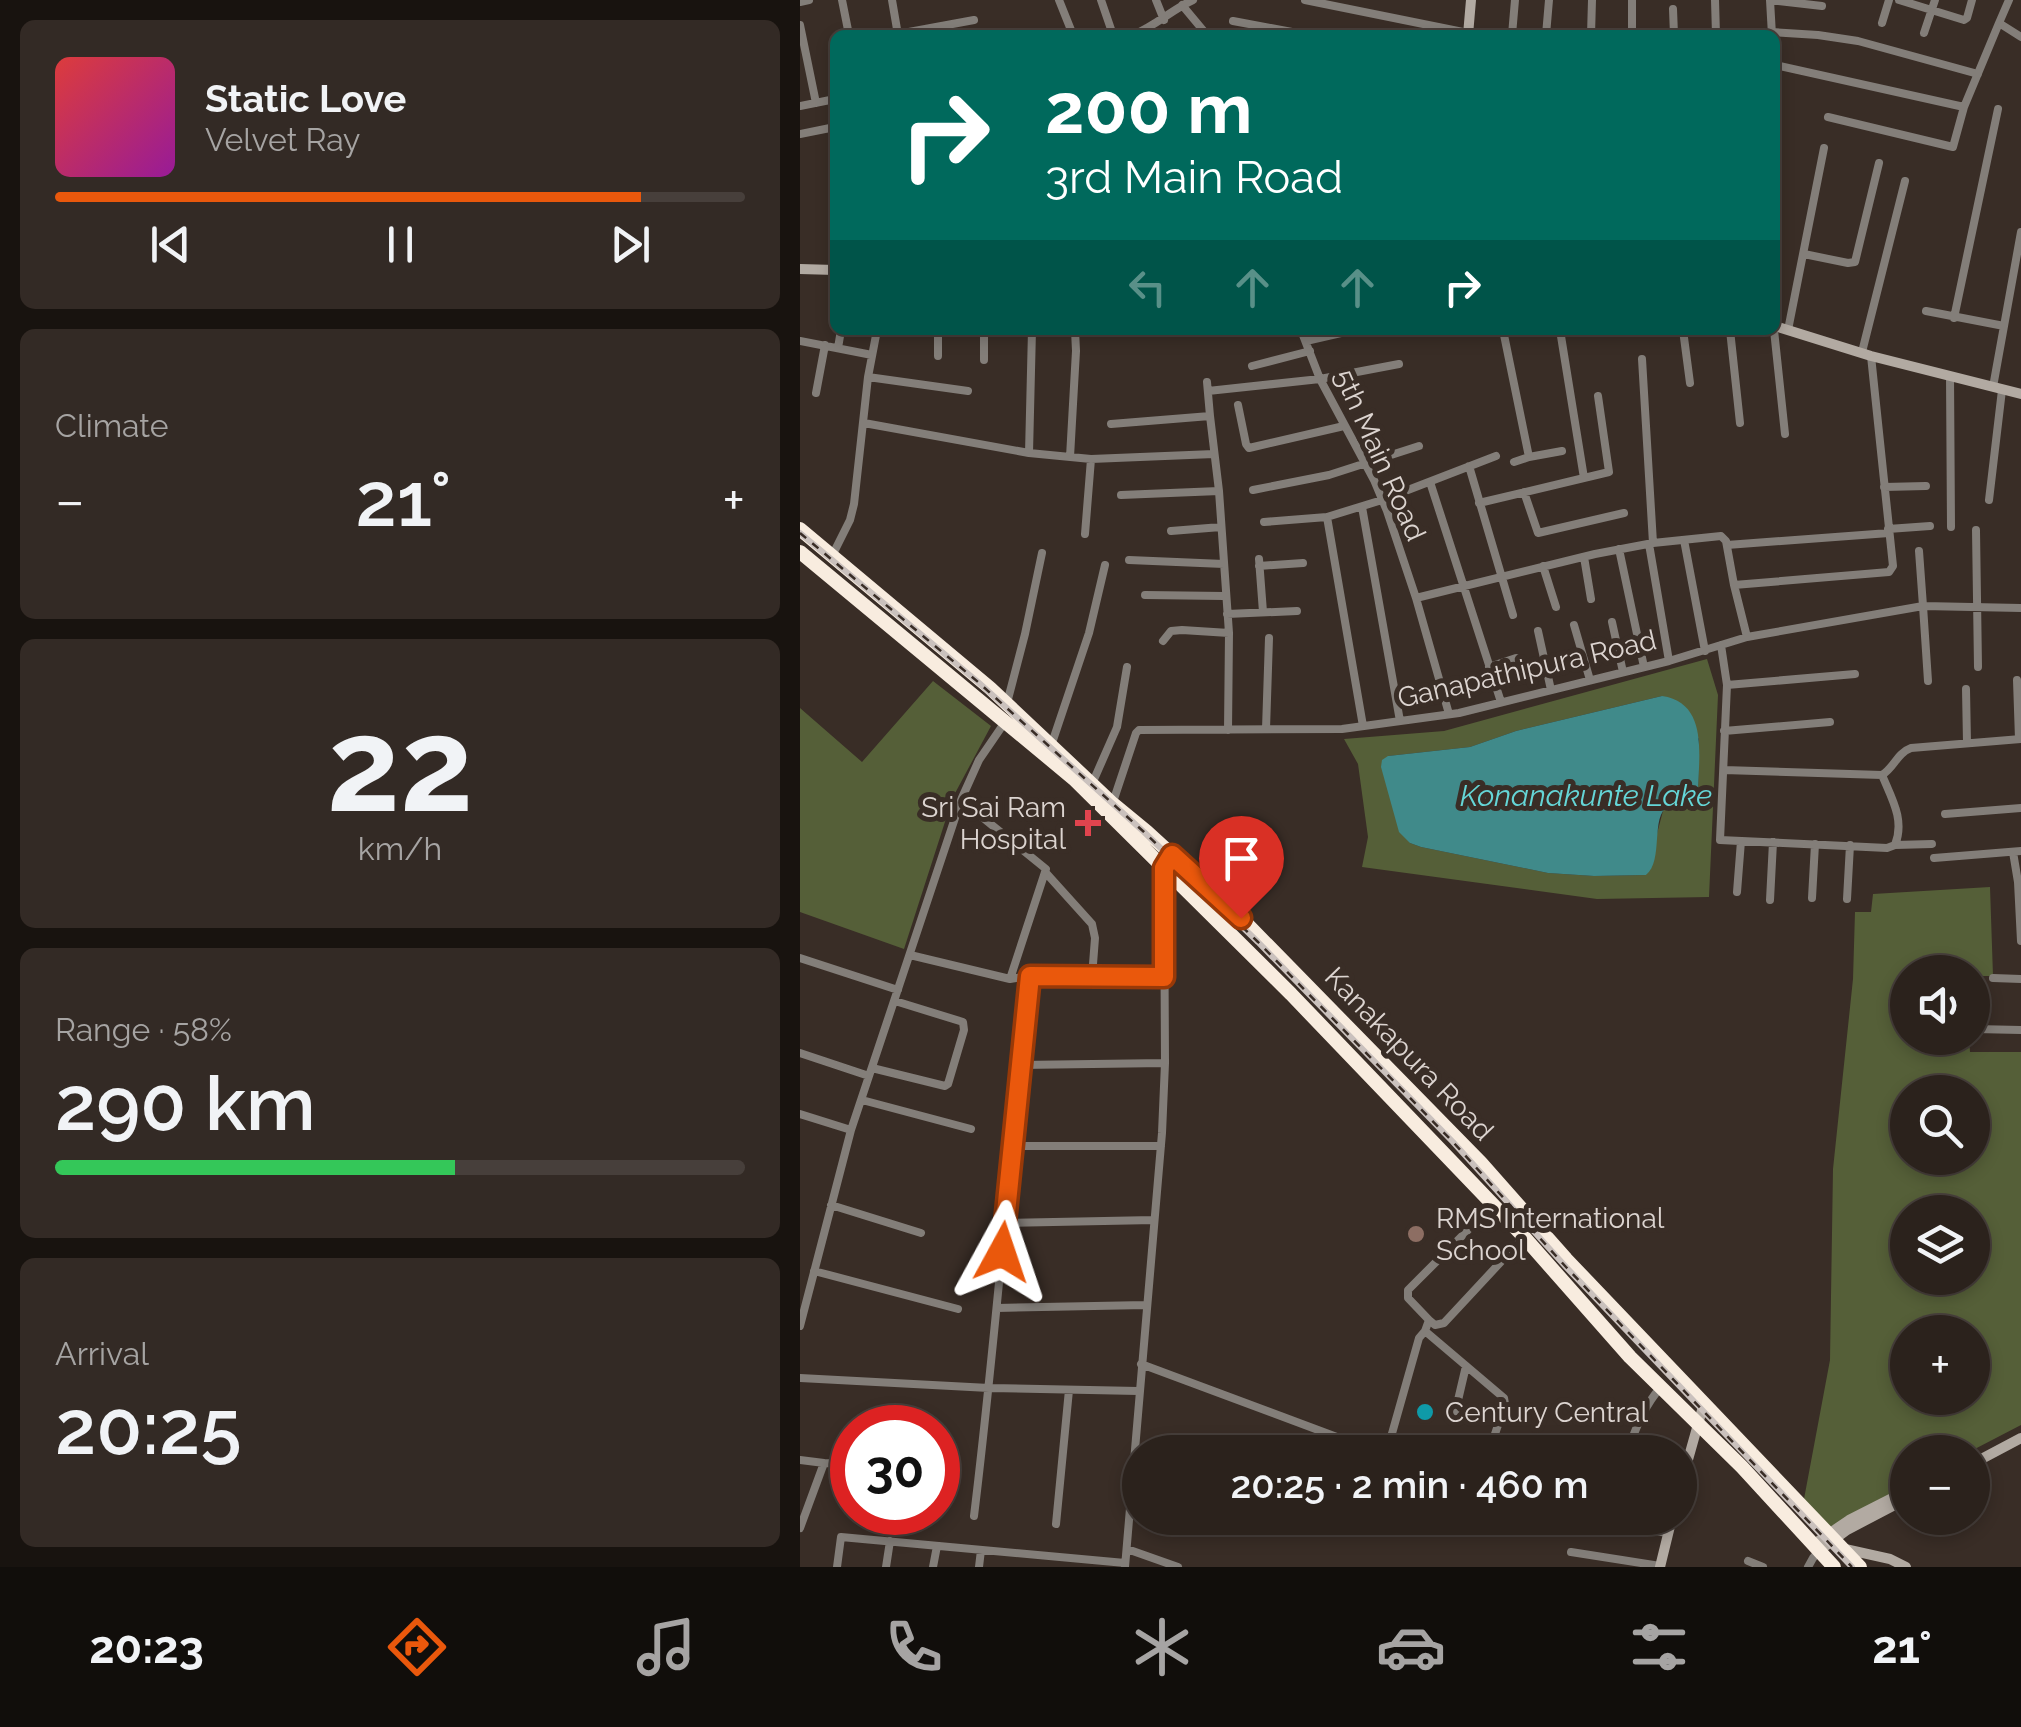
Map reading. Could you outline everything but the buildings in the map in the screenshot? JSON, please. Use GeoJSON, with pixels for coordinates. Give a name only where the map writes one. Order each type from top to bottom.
{"type":"FeatureCollection","features":[{"type":"Feature","properties":{"kind":"highway","name":"Kanakapura Road"},"geometry":{"type":"LineString","coordinates":[[800,529],[1009,712],[1074,779],[1241,918],[1480,1163],[1566,1259],[1860,1567]]}},
{"type":"Feature","properties":{"kind":"highway","name":"Kanakapura Road"},"geometry":{"type":"LineString","coordinates":[[800,552],[1009,712],[1113,804],[1524,1238],[1630,1357],[1834,1567]]}},
{"type":"Feature","properties":{"kind":"main road"},"geometry":{"type":"LineString","coordinates":[[1468,30],[1471,0]]}},
{"type":"Feature","properties":{"kind":"main road"},"geometry":{"type":"LineString","coordinates":[[800,269],[830,270]]}},
{"type":"Feature","properties":{"kind":"main road"},"geometry":{"type":"LineString","coordinates":[[1780,329],[2021,394]]}},
{"type":"Feature","properties":{"kind":"main road"},"geometry":{"type":"LineString","coordinates":[[1694,1435],[1704,1402]]}},
{"type":"Feature","properties":{"kind":"main road"},"geometry":{"type":"LineString","coordinates":[[1990,1451],[2021,1435]]}},
{"type":"Feature","properties":{"kind":"main road"},"geometry":{"type":"LineString","coordinates":[[1835,1540],[1890,1502]]}},
{"type":"Feature","properties":{"kind":"main road"},"geometry":{"type":"LineString","coordinates":[[1817,1547],[1890,1508]]}},
{"type":"Feature","properties":{"kind":"main road"},"geometry":{"type":"LineString","coordinates":[[1660,1566],[1668,1535]]}},
{"type":"Feature","properties":{"kind":"main road"},"geometry":{"type":"LineString","coordinates":[[1835,1540],[1906,1567]]}},
{"type":"Feature","properties":{"kind":"street"},"geometry":{"type":"LineString","coordinates":[[800,2],[809,0]]}},
{"type":"Feature","properties":{"kind":"street"},"geometry":{"type":"LineString","coordinates":[[842,0],[848,30]]}},
{"type":"Feature","properties":{"kind":"street"},"geometry":{"type":"LineString","coordinates":[[892,0],[897,30]]}},
{"type":"Feature","properties":{"kind":"street"},"geometry":{"type":"LineString","coordinates":[[1058,0],[1071,30]]}},
{"type":"Feature","properties":{"kind":"street"},"geometry":{"type":"LineString","coordinates":[[1101,0],[1111,30]]}},
{"type":"Feature","properties":{"kind":"street"},"geometry":{"type":"LineString","coordinates":[[1156,0],[1164,20]]}},
{"type":"Feature","properties":{"kind":"street"},"geometry":{"type":"LineString","coordinates":[[1155,30],[1193,0]]}},
{"type":"Feature","properties":{"kind":"street"},"geometry":{"type":"LineString","coordinates":[[1305,0],[1449,30]]}},
{"type":"Feature","properties":{"kind":"street"},"geometry":{"type":"LineString","coordinates":[[1512,30],[1515,0]]}},
{"type":"Feature","properties":{"kind":"street"},"geometry":{"type":"LineString","coordinates":[[1546,30],[1549,0]]}},
{"type":"Feature","properties":{"kind":"street"},"geometry":{"type":"LineString","coordinates":[[1591,30],[1592,0]]}},
{"type":"Feature","properties":{"kind":"street"},"geometry":{"type":"LineString","coordinates":[[1632,0],[1632,30]]}},
{"type":"Feature","properties":{"kind":"street"},"geometry":{"type":"LineString","coordinates":[[1715,0],[1716,30]]}},
{"type":"Feature","properties":{"kind":"street"},"geometry":{"type":"LineString","coordinates":[[1772,30],[1770,0],[1822,6]]}},
{"type":"Feature","properties":{"kind":"street"},"geometry":{"type":"LineString","coordinates":[[1882,23],[1889,0]]}},
{"type":"Feature","properties":{"kind":"street"},"geometry":{"type":"LineString","coordinates":[[1899,0],[1964,20],[1972,0]]}},
{"type":"Feature","properties":{"kind":"street"},"geometry":{"type":"LineString","coordinates":[[1924,33],[1935,0]]}},
{"type":"Feature","properties":{"kind":"street"},"geometry":{"type":"LineString","coordinates":[[1828,117],[1954,146],[1964,108],[2009,0]]}},
{"type":"Feature","properties":{"kind":"street"},"geometry":{"type":"LineString","coordinates":[[1182,5],[1203,30]]}},
{"type":"Feature","properties":{"kind":"street"},"geometry":{"type":"LineString","coordinates":[[1673,10],[1674,30]]}},
{"type":"Feature","properties":{"kind":"street"},"geometry":{"type":"LineString","coordinates":[[920,30],[974,20]]}},
{"type":"Feature","properties":{"kind":"street"},"geometry":{"type":"LineString","coordinates":[[1232,21],[1281,30]]}},
{"type":"Feature","properties":{"kind":"street"},"geometry":{"type":"LineString","coordinates":[[1999,24],[2021,37]]}},
{"type":"Feature","properties":{"kind":"street"},"geometry":{"type":"LineString","coordinates":[[800,26],[816,102]]}},
{"type":"Feature","properties":{"kind":"street"},"geometry":{"type":"LineString","coordinates":[[1780,34],[1858,41],[1978,74]]}},
{"type":"Feature","properties":{"kind":"street"},"geometry":{"type":"LineString","coordinates":[[1780,66],[1964,108]]}},
{"type":"Feature","properties":{"kind":"street"},"geometry":{"type":"LineString","coordinates":[[800,106],[830,100]]}},
{"type":"Feature","properties":{"kind":"street"},"geometry":{"type":"LineString","coordinates":[[1954,318],[1998,109]]}},
{"type":"Feature","properties":{"kind":"street"},"geometry":{"type":"LineString","coordinates":[[800,134],[830,128]]}},
{"type":"Feature","properties":{"kind":"street"},"geometry":{"type":"LineString","coordinates":[[1788,330],[1824,148]]}},
{"type":"Feature","properties":{"kind":"street"},"geometry":{"type":"LineString","coordinates":[[1804,254],[1855,262],[1879,163]]}},
{"type":"Feature","properties":{"kind":"street"},"geometry":{"type":"LineString","coordinates":[[1734,585],[1889,572],[1893,566],[1866,354],[1906,182]]}},
{"type":"Feature","properties":{"kind":"street"},"geometry":{"type":"LineString","coordinates":[[1988,500],[2004,326],[2021,232]]}},
{"type":"Feature","properties":{"kind":"street"},"geometry":{"type":"LineString","coordinates":[[1926,312],[2004,326]]}},
{"type":"Feature","properties":{"kind":"street"},"geometry":{"type":"LineString","coordinates":[[838,348],[839,335]]}},
{"type":"Feature","properties":{"kind":"street"},"geometry":{"type":"LineString","coordinates":[[832,556],[854,504],[876,335]]}},
{"type":"Feature","properties":{"kind":"street"},"geometry":{"type":"LineString","coordinates":[[938,335],[938,356]]}},
{"type":"Feature","properties":{"kind":"street"},"geometry":{"type":"LineString","coordinates":[[984,335],[984,360]]}},
{"type":"Feature","properties":{"kind":"street"},"geometry":{"type":"LineString","coordinates":[[1029,454],[1032,335]]}},
{"type":"Feature","properties":{"kind":"street"},"geometry":{"type":"LineString","coordinates":[[1070,457],[1075,335]]}},
{"type":"Feature","properties":{"kind":"street","name":"5th Main Road"},"geometry":{"type":"LineString","coordinates":[[1303,335],[1320,379],[1382,500],[1416,598],[1448,714]]}},
{"type":"Feature","properties":{"kind":"street"},"geometry":{"type":"LineString","coordinates":[[1252,366],[1340,335]]}},
{"type":"Feature","properties":{"kind":"street"},"geometry":{"type":"LineString","coordinates":[[1503,335],[1529,457]]}},
{"type":"Feature","properties":{"kind":"street"},"geometry":{"type":"LineString","coordinates":[[1561,335],[1584,478]]}},
{"type":"Feature","properties":{"kind":"street"},"geometry":{"type":"LineString","coordinates":[[1683,335],[1690,383]]}},
{"type":"Feature","properties":{"kind":"street"},"geometry":{"type":"LineString","coordinates":[[1731,335],[1740,423]]}},
{"type":"Feature","properties":{"kind":"street"},"geometry":{"type":"LineString","coordinates":[[1775,335],[1786,434]]}},
{"type":"Feature","properties":{"kind":"street"},"geometry":{"type":"LineString","coordinates":[[800,341],[872,355]]}},
{"type":"Feature","properties":{"kind":"street"},"geometry":{"type":"LineString","coordinates":[[816,393],[825,346]]}},
{"type":"Feature","properties":{"kind":"street"},"geometry":{"type":"LineString","coordinates":[[1642,359],[1651,544],[1670,661]]}},
{"type":"Feature","properties":{"kind":"street"},"geometry":{"type":"LineString","coordinates":[[1228,730],[1229,633],[1207,387],[1320,379],[1399,364]]}},
{"type":"Feature","properties":{"kind":"street"},"geometry":{"type":"LineString","coordinates":[[1950,376],[1952,527]]}},
{"type":"Feature","properties":{"kind":"street"},"geometry":{"type":"LineString","coordinates":[[868,378],[968,391]]}},
{"type":"Feature","properties":{"kind":"street"},"geometry":{"type":"LineString","coordinates":[[1480,503],[1608,472],[1598,396]]}},
{"type":"Feature","properties":{"kind":"street"},"geometry":{"type":"LineString","coordinates":[[1238,404],[1249,448],[1344,426]]}},
{"type":"Feature","properties":{"kind":"street"},"geometry":{"type":"LineString","coordinates":[[1111,424],[1210,416]]}},
{"type":"Feature","properties":{"kind":"street"},"geometry":{"type":"LineString","coordinates":[[864,423],[1029,454],[1090,459],[1214,454]]}},
{"type":"Feature","properties":{"kind":"street"},"geometry":{"type":"LineString","coordinates":[[1253,490],[1329,475],[1419,446]]}},
{"type":"Feature","properties":{"kind":"street"},"geometry":{"type":"LineString","coordinates":[[1514,462],[1562,451]]}},
{"type":"Feature","properties":{"kind":"street"},"geometry":{"type":"LineString","coordinates":[[1264,522],[1327,518],[1496,456]]}},
{"type":"Feature","properties":{"kind":"street"},"geometry":{"type":"LineString","coordinates":[[1085,534],[1090,459]]}},
{"type":"Feature","properties":{"kind":"street"},"geometry":{"type":"LineString","coordinates":[[1469,466],[1513,615]]}},
{"type":"Feature","properties":{"kind":"street"},"geometry":{"type":"LineString","coordinates":[[1430,482],[1500,702]]}},
{"type":"Feature","properties":{"kind":"street"},"geometry":{"type":"LineString","coordinates":[[1884,487],[1926,486]]}},
{"type":"Feature","properties":{"kind":"street"},"geometry":{"type":"LineString","coordinates":[[1120,495],[1219,491]]}},
{"type":"Feature","properties":{"kind":"street"},"geometry":{"type":"LineString","coordinates":[[1524,492],[1538,533],[1624,513]]}},
{"type":"Feature","properties":{"kind":"street"},"geometry":{"type":"LineString","coordinates":[[1362,507],[1400,721]]}},
{"type":"Feature","properties":{"kind":"street"},"geometry":{"type":"LineString","coordinates":[[1327,518],[1363,726]]}},
{"type":"Feature","properties":{"kind":"street"},"geometry":{"type":"LineString","coordinates":[[1727,546],[1930,526]]}},
{"type":"Feature","properties":{"kind":"street"},"geometry":{"type":"LineString","coordinates":[[1171,531],[1221,527]]}},
{"type":"Feature","properties":{"kind":"street"},"geometry":{"type":"LineString","coordinates":[[1976,530],[1978,666]]}},
{"type":"Feature","properties":{"kind":"street"},"geometry":{"type":"LineString","coordinates":[[1416,598],[1584,557],[1721,536],[1727,546],[1747,637]]}},
{"type":"Feature","properties":{"kind":"street"},"geometry":{"type":"LineString","coordinates":[[1684,540],[1705,651]]}},
{"type":"Feature","properties":{"kind":"street"},"geometry":{"type":"LineString","coordinates":[[1619,550],[1644,667]]}},
{"type":"Feature","properties":{"kind":"street"},"geometry":{"type":"LineString","coordinates":[[1919,550],[1928,680]]}},
{"type":"Feature","properties":{"kind":"street"},"geometry":{"type":"LineString","coordinates":[[800,1326],[851,1130],[961,800],[979,760],[1009,712],[1042,554]]}},
{"type":"Feature","properties":{"kind":"street"},"geometry":{"type":"LineString","coordinates":[[1584,557],[1592,600]]}},
{"type":"Feature","properties":{"kind":"street"},"geometry":{"type":"LineString","coordinates":[[1129,560],[1224,564]]}},
{"type":"Feature","properties":{"kind":"street"},"geometry":{"type":"LineString","coordinates":[[1263,612],[1259,562],[1303,563]]}},
{"type":"Feature","properties":{"kind":"street"},"geometry":{"type":"LineString","coordinates":[[1051,746],[1089,634],[1104,565]]}},
{"type":"Feature","properties":{"kind":"street"},"geometry":{"type":"LineString","coordinates":[[1543,566],[1556,606]]}},
{"type":"Feature","properties":{"kind":"street"},"geometry":{"type":"LineString","coordinates":[[1145,595],[1224,596]]}},
{"type":"Feature","properties":{"kind":"street","name":"Ganapathipura Road"},"geometry":{"type":"LineString","coordinates":[[1113,804],[1138,730],[1342,730],[1448,714],[1670,661],[1747,637],[1923,606],[2021,608]]}},
{"type":"Feature","properties":{"kind":"street"},"geometry":{"type":"LineString","coordinates":[[1227,614],[1298,610]]}},
{"type":"Feature","properties":{"kind":"street"},"geometry":{"type":"LineString","coordinates":[[1612,622],[1624,672]]}},
{"type":"Feature","properties":{"kind":"street"},"geometry":{"type":"LineString","coordinates":[[1574,625],[1590,680]]}},
{"type":"Feature","properties":{"kind":"street"},"geometry":{"type":"LineString","coordinates":[[1163,641],[1170,632],[1182,630],[1229,633]]}},
{"type":"Feature","properties":{"kind":"street"},"geometry":{"type":"LineString","coordinates":[[1538,632],[1551,690]]}},
{"type":"Feature","properties":{"kind":"street"},"geometry":{"type":"LineString","coordinates":[[1266,730],[1268,638]]}},
{"type":"Feature","properties":{"kind":"street"},"geometry":{"type":"LineString","coordinates":[[1721,646],[1726,685],[1719,839],[1887,848],[1932,844]]}},
{"type":"Feature","properties":{"kind":"street"},"geometry":{"type":"LineString","coordinates":[[1489,667],[1516,658]]}},
{"type":"Feature","properties":{"kind":"street"},"geometry":{"type":"LineString","coordinates":[[1092,784],[1118,727],[1127,667]]}},
{"type":"Feature","properties":{"kind":"street"},"geometry":{"type":"LineString","coordinates":[[1726,685],[1855,674]]}},
{"type":"Feature","properties":{"kind":"street"},"geometry":{"type":"LineString","coordinates":[[1882,775],[1903,751],[2020,739],[2017,680]]}},
{"type":"Feature","properties":{"kind":"street"},"geometry":{"type":"LineString","coordinates":[[1966,689],[1967,743]]}},
{"type":"Feature","properties":{"kind":"street"},"geometry":{"type":"LineString","coordinates":[[1724,732],[1830,722]]}},
{"type":"Feature","properties":{"kind":"street"},"geometry":{"type":"LineString","coordinates":[[1724,770],[1882,775]]}},
{"type":"Feature","properties":{"kind":"street"},"geometry":{"type":"LineString","coordinates":[[1882,775],[1897,810],[1901,831],[1896,845]]}},
{"type":"Feature","properties":{"kind":"street"},"geometry":{"type":"LineString","coordinates":[[961,800],[1045,866],[1046,873],[1010,979]]}},
{"type":"Feature","properties":{"kind":"street"},"geometry":{"type":"LineString","coordinates":[[1945,814],[2021,808]]}},
{"type":"Feature","properties":{"kind":"street"},"geometry":{"type":"LineString","coordinates":[[1737,892],[1741,841]]}},
{"type":"Feature","properties":{"kind":"street"},"geometry":{"type":"LineString","coordinates":[[1770,900],[1772,842]]}},
{"type":"Feature","properties":{"kind":"street"},"geometry":{"type":"LineString","coordinates":[[1812,898],[1815,844]]}},
{"type":"Feature","properties":{"kind":"street"},"geometry":{"type":"LineString","coordinates":[[1846,899],[1850,845]]}},
{"type":"Feature","properties":{"kind":"street"},"geometry":{"type":"LineString","coordinates":[[1934,858],[2017,852],[2021,941]]}},
{"type":"Feature","properties":{"kind":"street"},"geometry":{"type":"LineString","coordinates":[[838,1567],[841,1536],[1125,1565],[1160,1146],[1168,861]]}},
{"type":"Feature","properties":{"kind":"street"},"geometry":{"type":"LineString","coordinates":[[1046,873],[1092,924],[1092,976]]}},
{"type":"Feature","properties":{"kind":"street"},"geometry":{"type":"LineString","coordinates":[[910,955],[1010,979],[1164,977]]}},
{"type":"Feature","properties":{"kind":"street"},"geometry":{"type":"LineString","coordinates":[[800,958],[898,990]]}},
{"type":"Feature","properties":{"kind":"street"},"geometry":{"type":"LineString","coordinates":[[974,1516],[1030,976]]}},
{"type":"Feature","properties":{"kind":"street"},"geometry":{"type":"LineString","coordinates":[[1992,978],[2021,979]]}},
{"type":"Feature","properties":{"kind":"street"},"geometry":{"type":"LineString","coordinates":[[800,1053],[945,1086],[964,1030],[963,1022],[894,1001]]}},
{"type":"Feature","properties":{"kind":"street"},"geometry":{"type":"LineString","coordinates":[[1990,1029],[2021,1030]]}},
{"type":"Feature","properties":{"kind":"street"},"geometry":{"type":"LineString","coordinates":[[1020,1065],[1165,1063]]}},
{"type":"Feature","properties":{"kind":"street"},"geometry":{"type":"LineString","coordinates":[[862,1100],[971,1129]]}},
{"type":"Feature","properties":{"kind":"street"},"geometry":{"type":"LineString","coordinates":[[800,1114],[851,1130]]}},
{"type":"Feature","properties":{"kind":"street"},"geometry":{"type":"LineString","coordinates":[[1011,1146],[1160,1146]]}},
{"type":"Feature","properties":{"kind":"street"},"geometry":{"type":"LineString","coordinates":[[831,1205],[922,1233]]}},
{"type":"Feature","properties":{"kind":"street"},"geometry":{"type":"LineString","coordinates":[[1493,1205],[1408,1290],[1408,1298],[1435,1325],[1444,1323],[1524,1238]]}},
{"type":"Feature","properties":{"kind":"street"},"geometry":{"type":"LineString","coordinates":[[1004,1223],[1154,1220]]}},
{"type":"Feature","properties":{"kind":"street"},"geometry":{"type":"LineString","coordinates":[[814,1271],[958,1310]]}},
{"type":"Feature","properties":{"kind":"street"},"geometry":{"type":"LineString","coordinates":[[996,1308],[1146,1305]]}},
{"type":"Feature","properties":{"kind":"street"},"geometry":{"type":"LineString","coordinates":[[1392,1435],[1418,1338],[1429,1320]]}},
{"type":"Feature","properties":{"kind":"street"},"geometry":{"type":"LineString","coordinates":[[1425,1331],[1504,1401],[1494,1435]]}},
{"type":"Feature","properties":{"kind":"street"},"geometry":{"type":"LineString","coordinates":[[1141,1364],[1331,1435]]}},
{"type":"Feature","properties":{"kind":"street"},"geometry":{"type":"LineString","coordinates":[[1455,1413],[1466,1366]]}},
{"type":"Feature","properties":{"kind":"street"},"geometry":{"type":"LineString","coordinates":[[800,1378],[1138,1391]]}},
{"type":"Feature","properties":{"kind":"street"},"geometry":{"type":"LineString","coordinates":[[1633,1435],[1661,1387]]}},
{"type":"Feature","properties":{"kind":"street"},"geometry":{"type":"LineString","coordinates":[[1056,1524],[1069,1390]]}},
{"type":"Feature","properties":{"kind":"street"},"geometry":{"type":"LineString","coordinates":[[800,1460],[830,1463]]}},
{"type":"Feature","properties":{"kind":"street"},"geometry":{"type":"LineString","coordinates":[[800,1528],[824,1463]]}},
{"type":"Feature","properties":{"kind":"street"},"geometry":{"type":"LineString","coordinates":[[886,1567],[890,1541]]}},
{"type":"Feature","properties":{"kind":"street"},"geometry":{"type":"LineString","coordinates":[[933,1567],[937,1546]]}},
{"type":"Feature","properties":{"kind":"street"},"geometry":{"type":"LineString","coordinates":[[1808,1567],[1817,1547]]}},
{"type":"Feature","properties":{"kind":"street"},"geometry":{"type":"LineString","coordinates":[[1127,1549],[1178,1567]]}},
{"type":"Feature","properties":{"kind":"street"},"geometry":{"type":"LineString","coordinates":[[979,1567],[981,1550]]}},
{"type":"Feature","properties":{"kind":"street"},"geometry":{"type":"LineString","coordinates":[[1571,1552],[1660,1566]]}},
{"type":"Feature","properties":{"kind":"street"},"geometry":{"type":"LineString","coordinates":[[1030,1567],[1031,1554]]}},
{"type":"Feature","properties":{"kind":"street"},"geometry":{"type":"LineString","coordinates":[[1748,1561],[1763,1567]]}},
{"type":"Feature","properties":{"kind":"green space"},"geometry":{"type":"Polygon","coordinates":[[[1707,659],[1718,695],[1709,897],[1597,899],[1362,867],[1368,837],[1358,764],[1344,739],[1444,731],[1707,659]],[[1662,696],[1516,731],[1470,747],[1388,756],[1410,843],[1548,873],[1646,875],[1663,811],[1698,795],[1699,739],[1662,696]]]}},
{"type":"Feature","properties":{"kind":"green space"},"geometry":{"type":"Polygon","coordinates":[[[933,681],[991,726],[953,797],[904,949],[800,912],[800,708],[862,762],[933,681]]]}},
{"type":"Feature","properties":{"kind":"green space"},"geometry":{"type":"Polygon","coordinates":[[[1990,887],[1993,976],[1990,955],[1890,955],[1890,1055],[2021,1052],[2021,1425],[1990,1441],[1990,1435],[1890,1435],[1890,1494],[1830,1527],[1804,1499],[1830,1360],[1833,1169],[1853,979],[1855,912],[1871,912],[1873,894],[1990,887]]]}},
{"type":"Feature","properties":{"kind":"water","name":"Konanakunte Lake"},"geometry":{"type":"Polygon","coordinates":[[[1662,696],[1688,709],[1694,721],[1699,750],[1698,795],[1693,802],[1673,804],[1663,812],[1654,859],[1646,875],[1548,873],[1421,847],[1399,832],[1381,767],[1388,756],[1470,747],[1516,731],[1662,696]]]}},
{"type":"Feature","properties":{"kind":"railway"},"geometry":{"type":"LineString","coordinates":[[800,533],[978,682],[1144,832],[1258,942],[1453,1142],[1566,1267],[1852,1567]]}},
{"type":"Feature","properties":{"kind":"place","name":"Sri Sai Ram Hospital"},"geometry":{"type":"Point","coordinates":[1088,823]}},
{"type":"Feature","properties":{"kind":"place","name":"RMS International School"},"geometry":{"type":"Point","coordinates":[1416,1234]}},
{"type":"Feature","properties":{"kind":"place","name":"Century Central"},"geometry":{"type":"Point","coordinates":[1425,1412]}},
{"type":"Feature","properties":{"kind":"route"},"geometry":{"type":"LineString","coordinates":[[1002,1252],[1030,976],[1164,977],[1164,868],[1172,855],[1241,918]]}}]}
